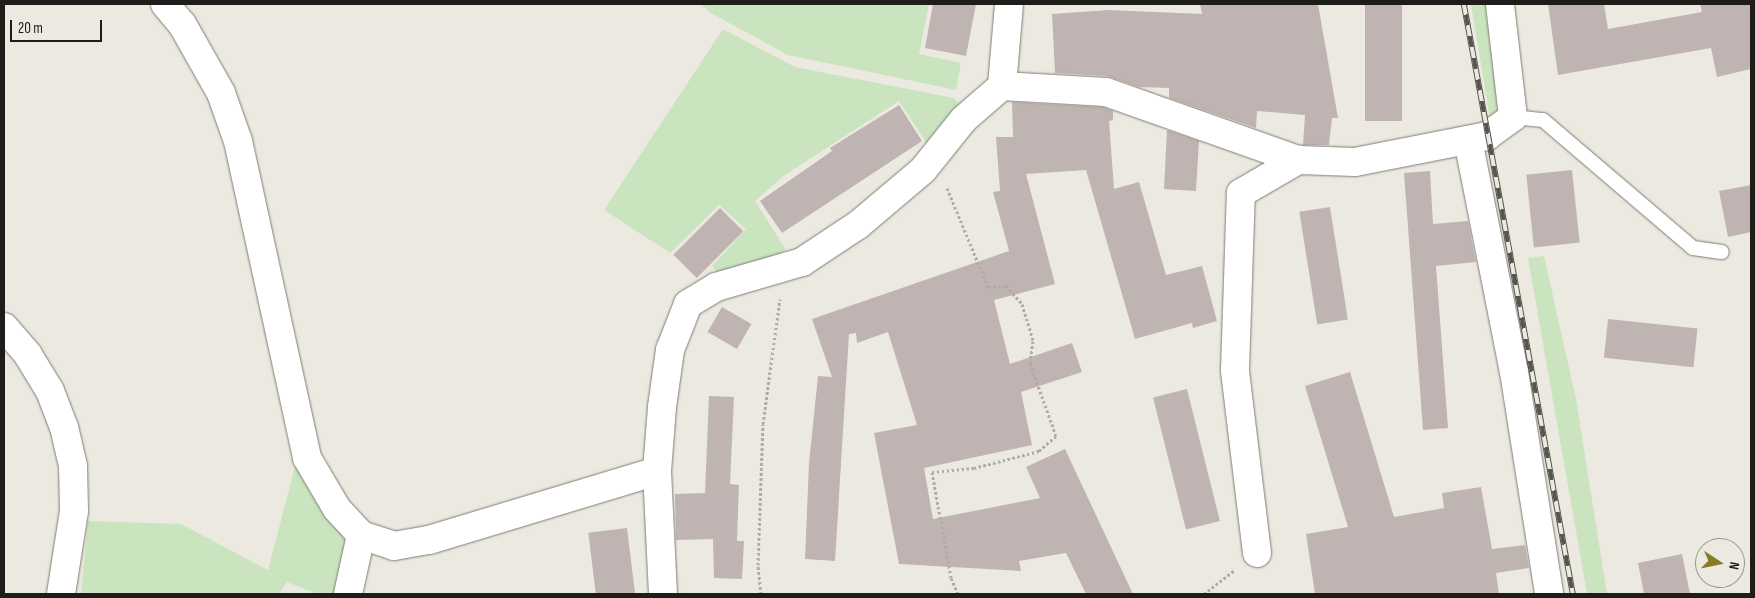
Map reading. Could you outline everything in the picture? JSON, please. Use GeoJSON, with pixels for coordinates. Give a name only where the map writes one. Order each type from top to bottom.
{"type":"FeatureCollection","features":[{"type":"Feature","properties":{"kind":"street"},"geometry":{"type":"LineString","coordinates":[[165,4],[182,24],[221,93],[238,141],[307,458],[337,509],[361,535],[394,546],[429,540],[657,470]]}},
{"type":"Feature","properties":{"kind":"street"},"geometry":{"type":"LineString","coordinates":[[663,594],[657,470],[670,350],[688,304],[716,287],[802,262],[858,225],[924,170],[964,119],[1002,86],[1009,4]]}},
{"type":"Feature","properties":{"kind":"street"},"geometry":{"type":"LineString","coordinates":[[1002,86],[1106,92],[1298,160],[1355,162],[1487,136],[1513,117],[1500,4]]}},
{"type":"Feature","properties":{"kind":"street"},"geometry":{"type":"LineString","coordinates":[[1468,140],[1514,372],[1549,594]]}},
{"type":"Feature","properties":{"kind":"street"},"geometry":{"type":"LineString","coordinates":[[1257,554],[1235,370],[1241,193],[1298,160]]}},
{"type":"Feature","properties":{"kind":"street"},"geometry":{"type":"LineString","coordinates":[[4,328],[28,356],[50,391],[64,427],[73,466],[74,511],[61,594]]}},
{"type":"Feature","properties":{"kind":"street"},"geometry":{"type":"LineString","coordinates":[[348,594],[361,535]]}},
{"type":"Feature","properties":{"kind":"lane"},"geometry":{"type":"LineString","coordinates":[[1513,117],[1543,120],[1693,248],[1722,252]]}},
{"type":"Feature","properties":{"kind":"path"},"geometry":{"type":"LineString","coordinates":[[934,156],[988,287],[1006,286],[1022,304],[1033,341],[1030,363],[1056,436],[1038,451],[974,468],[932,472],[951,578],[958,594]]}},
{"type":"Feature","properties":{"kind":"path"},"geometry":{"type":"LineString","coordinates":[[761,594],[758,565],[762,424],[780,299],[802,262]]}},
{"type":"Feature","properties":{"kind":"path"},"geometry":{"type":"LineString","coordinates":[[1204,594],[1257,554]]}},
{"type":"Feature","properties":{"kind":"green space"},"geometry":{"type":"Polygon","coordinates":[[[700,4],[929,4],[919,54],[961,63],[956,90],[788,55],[711,13],[700,4]]]}},
{"type":"Feature","properties":{"kind":"green space"},"geometry":{"type":"Polygon","coordinates":[[[1471,4],[1491,4],[1503,111],[1490,118],[1471,4]]]}},
{"type":"Feature","properties":{"kind":"green space"},"geometry":{"type":"Polygon","coordinates":[[[723,29],[795,67],[954,98],[959,104],[927,144],[899,101],[785,175],[755,201],[786,250],[765,261],[718,274],[712,266],[746,229],[719,205],[670,253],[604,210],[723,29]]]}},
{"type":"Feature","properties":{"kind":"green space"},"geometry":{"type":"Polygon","coordinates":[[[1544,256],[1576,399],[1607,594],[1587,594],[1528,258],[1544,256]]]}},
{"type":"Feature","properties":{"kind":"green space"},"geometry":{"type":"Polygon","coordinates":[[[297,459],[351,538],[340,594],[317,594],[287,582],[279,594],[81,594],[88,521],[181,524],[268,570],[297,459]]]}},
{"type":"Feature","properties":{"kind":"building"},"geometry":{"type":"Polygon","coordinates":[[[933,4],[976,4],[966,56],[925,48],[933,4]]]}},
{"type":"Feature","properties":{"kind":"building"},"geometry":{"type":"Polygon","coordinates":[[[1200,4],[1318,4],[1338,118],[1332,118],[1329,145],[1303,145],[1305,115],[1257,111],[1256,128],[1169,98],[1169,88],[1139,87],[1107,76],[1055,73],[1052,14],[1109,10],[1202,14],[1200,4]]]}},
{"type":"Feature","properties":{"kind":"building"},"geometry":{"type":"Polygon","coordinates":[[[1365,4],[1402,4],[1402,121],[1365,121],[1365,4]]]}},
{"type":"Feature","properties":{"kind":"building"},"geometry":{"type":"Polygon","coordinates":[[[1548,4],[1604,4],[1608,29],[1702,12],[1700,4],[1751,4],[1751,69],[1717,77],[1711,48],[1558,75],[1548,4]]]}},
{"type":"Feature","properties":{"kind":"building"},"geometry":{"type":"Polygon","coordinates":[[[1012,102],[1103,107],[1113,111],[1113,120],[1109,121],[1114,189],[1139,182],[1166,275],[1202,266],[1217,321],[1193,328],[1192,323],[1135,339],[1086,170],[1026,174],[1055,284],[994,300],[1010,364],[1072,343],[1082,372],[1021,392],[1032,445],[924,468],[933,519],[1040,498],[1026,467],[1065,449],[1133,594],[1086,594],[1066,553],[1019,561],[1021,571],[899,564],[874,433],[917,425],[888,332],[857,343],[856,333],[849,334],[835,561],[805,559],[809,463],[818,376],[832,377],[812,319],[1009,251],[993,192],[1000,191],[996,137],[1013,137],[1012,102]]]}},
{"type":"Feature","properties":{"kind":"building"},"geometry":{"type":"Polygon","coordinates":[[[899,105],[922,141],[782,233],[760,201],[832,151],[830,148],[899,105]]]}},
{"type":"Feature","properties":{"kind":"building"},"geometry":{"type":"Polygon","coordinates":[[[1167,130],[1199,141],[1196,191],[1164,189],[1167,130]]]}},
{"type":"Feature","properties":{"kind":"building"},"geometry":{"type":"Polygon","coordinates":[[[1572,170],[1580,243],[1534,247],[1526,175],[1572,170]]]}},
{"type":"Feature","properties":{"kind":"building"},"geometry":{"type":"Polygon","coordinates":[[[1430,171],[1433,224],[1468,221],[1476,262],[1436,266],[1448,428],[1423,430],[1404,173],[1430,171]]]}},
{"type":"Feature","properties":{"kind":"building"},"geometry":{"type":"Polygon","coordinates":[[[1751,185],[1751,232],[1728,237],[1719,191],[1751,185]]]}},
{"type":"Feature","properties":{"kind":"building"},"geometry":{"type":"Polygon","coordinates":[[[1330,207],[1348,320],[1317,324],[1299,212],[1330,207]]]}},
{"type":"Feature","properties":{"kind":"building"},"geometry":{"type":"Polygon","coordinates":[[[720,208],[743,231],[697,278],[673,255],[720,208]]]}},
{"type":"Feature","properties":{"kind":"building"},"geometry":{"type":"Polygon","coordinates":[[[722,307],[751,324],[737,349],[708,332],[722,307]]]}},
{"type":"Feature","properties":{"kind":"building"},"geometry":{"type":"Polygon","coordinates":[[[1608,319],[1698,328],[1693,367],[1604,358],[1608,319]]]}},
{"type":"Feature","properties":{"kind":"building"},"geometry":{"type":"Polygon","coordinates":[[[1350,372],[1394,517],[1444,508],[1442,493],[1481,487],[1492,549],[1525,545],[1529,568],[1496,573],[1499,594],[1315,594],[1306,534],[1348,527],[1305,386],[1350,372]]]}},
{"type":"Feature","properties":{"kind":"building"},"geometry":{"type":"Polygon","coordinates":[[[1187,389],[1220,521],[1186,529],[1153,397],[1187,389]]]}},
{"type":"Feature","properties":{"kind":"building"},"geometry":{"type":"Polygon","coordinates":[[[709,396],[734,397],[730,484],[739,485],[737,541],[744,541],[742,579],[714,578],[713,539],[676,540],[675,494],[705,493],[709,396]]]}},
{"type":"Feature","properties":{"kind":"building"},"geometry":{"type":"Polygon","coordinates":[[[627,528],[635,594],[596,594],[588,533],[627,528]]]}},
{"type":"Feature","properties":{"kind":"building"},"geometry":{"type":"Polygon","coordinates":[[[1682,554],[1690,594],[1644,594],[1638,563],[1682,554]]]}},
{"type":"Feature","properties":{"kind":"railway"},"geometry":{"type":"LineString","coordinates":[[1464,4],[1573,594]]}}]}
